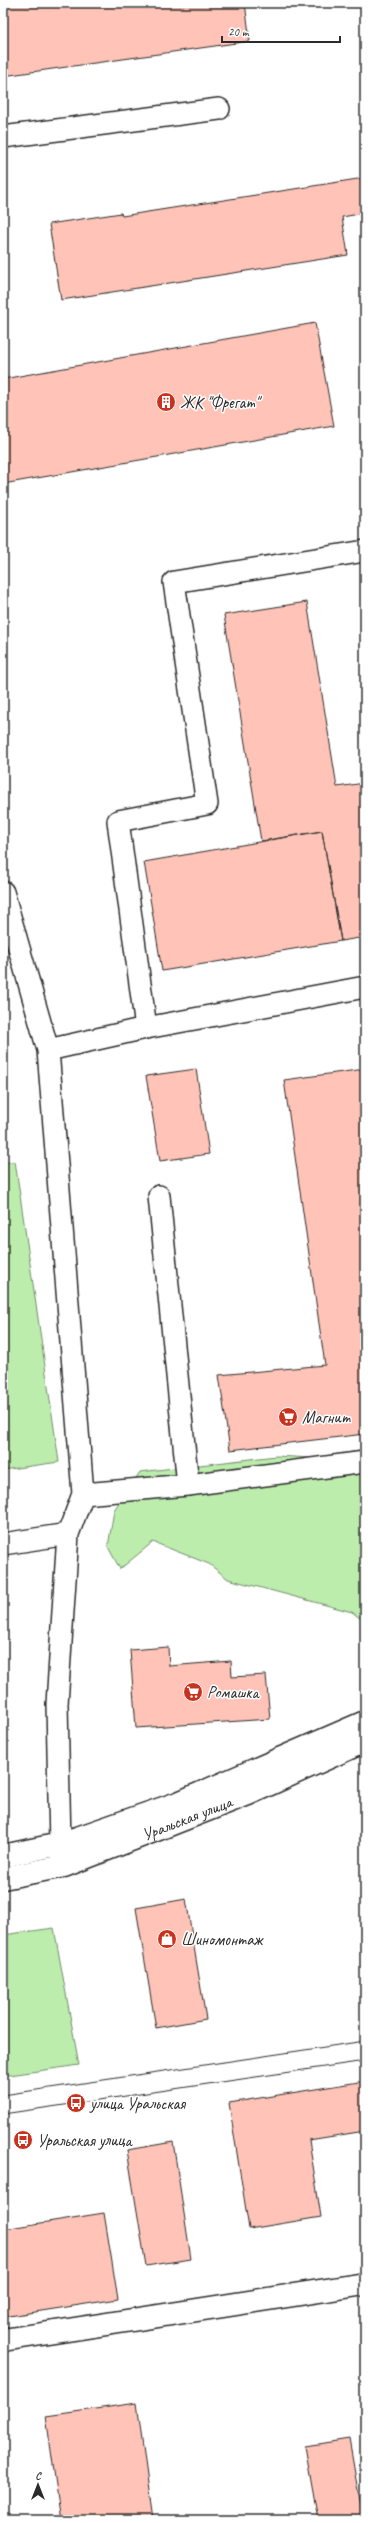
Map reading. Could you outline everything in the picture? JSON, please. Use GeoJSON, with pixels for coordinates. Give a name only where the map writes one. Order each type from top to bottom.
{"type":"FeatureCollection","features":[{"type":"Feature","properties":{"kind":"main road","name":"Уральская улица"},"geometry":{"type":"LineString","coordinates":[[3,1856],[60,1844],[178,1803],[365,1722]]}},
{"type":"Feature","properties":{"kind":"main road","name":"Уральская улица"},"geometry":{"type":"LineString","coordinates":[[3,1878],[64,1866],[248,1794],[365,1741]]}},
{"type":"Feature","properties":{"kind":"main road"},"geometry":{"type":"LineString","coordinates":[[3,2340],[365,2284]]}},
{"type":"Feature","properties":{"kind":"lane"},"geometry":{"type":"LineString","coordinates":[[3,137],[219,109]]}},
{"type":"Feature","properties":{"kind":"lane"},"geometry":{"type":"LineString","coordinates":[[146,1028],[118,821],[207,804],[174,582],[365,551]]}},
{"type":"Feature","properties":{"kind":"lane"},"geometry":{"type":"LineString","coordinates":[[3,892],[48,1050],[82,1494],[68,1534],[57,1704],[60,1844],[64,1866]]}},
{"type":"Feature","properties":{"kind":"lane"},"geometry":{"type":"LineString","coordinates":[[48,1050],[146,1028],[365,987]]}},
{"type":"Feature","properties":{"kind":"lane"},"geometry":{"type":"LineString","coordinates":[[159,1196],[188,1485]]}},
{"type":"Feature","properties":{"kind":"lane"},"geometry":{"type":"LineString","coordinates":[[82,1494],[188,1485],[365,1462]]}},
{"type":"Feature","properties":{"kind":"lane"},"geometry":{"type":"LineString","coordinates":[[3,1544],[68,1534]]}},
{"type":"Feature","properties":{"kind":"green space"},"geometry":{"type":"Polygon","coordinates":[[[15,1161],[59,1462],[3,1470],[3,1163],[15,1161]]]}},
{"type":"Feature","properties":{"kind":"green space"},"geometry":{"type":"Polygon","coordinates":[[[365,1450],[365,1622],[352,1612],[228,1579],[209,1564],[153,1542],[120,1569],[108,1547],[114,1510],[140,1472],[276,1456],[313,1458],[365,1450]]]}},
{"type":"Feature","properties":{"kind":"green space"},"geometry":{"type":"Polygon","coordinates":[[[54,1928],[79,2065],[3,2076],[3,1935],[54,1928]]]}},
{"type":"Feature","properties":{"kind":"building"},"geometry":{"type":"Polygon","coordinates":[[[3,3],[245,3],[250,41],[3,76],[3,3]]]}},
{"type":"Feature","properties":{"kind":"building"},"geometry":{"type":"Polygon","coordinates":[[[364,178],[365,213],[342,217],[348,255],[61,300],[49,224],[121,213],[122,216],[364,178]]]}},
{"type":"Feature","properties":{"kind":"building","name":"ЖК \"Фрегат\""},"geometry":{"type":"Polygon","coordinates":[[[315,323],[334,426],[3,484],[3,379],[315,323]]]}},
{"type":"Feature","properties":{"kind":"building"},"geometry":{"type":"Polygon","coordinates":[[[307,602],[337,787],[365,783],[365,937],[341,941],[322,831],[261,841],[224,615],[307,602]]]}},
{"type":"Feature","properties":{"kind":"building"},"geometry":{"type":"Polygon","coordinates":[[[322,831],[341,941],[162,971],[144,862],[322,831]]]}},
{"type":"Feature","properties":{"kind":"building"},"geometry":{"type":"Polygon","coordinates":[[[196,1069],[209,1154],[160,1161],[146,1076],[196,1069]]]}},
{"type":"Feature","properties":{"kind":"building"},"geometry":{"type":"Polygon","coordinates":[[[365,1069],[365,1434],[230,1450],[219,1375],[325,1365],[284,1080],[365,1069]]]}},
{"type":"Feature","properties":{"kind":"building"},"geometry":{"type":"Polygon","coordinates":[[[168,1647],[169,1666],[231,1661],[232,1677],[266,1675],[270,1719],[136,1728],[130,1650],[168,1647]]]}},
{"type":"Feature","properties":{"kind":"building"},"geometry":{"type":"Polygon","coordinates":[[[186,1899],[206,2019],[156,2028],[136,1908],[186,1899]]]}},
{"type":"Feature","properties":{"kind":"building"},"geometry":{"type":"Polygon","coordinates":[[[365,2081],[365,2131],[309,2140],[321,2217],[249,2229],[229,2103],[365,2081]]]}},
{"type":"Feature","properties":{"kind":"building"},"geometry":{"type":"Polygon","coordinates":[[[173,2142],[191,2259],[146,2266],[127,2150],[173,2142]]]}},
{"type":"Feature","properties":{"kind":"building"},"geometry":{"type":"Polygon","coordinates":[[[104,2213],[118,2299],[3,2317],[3,2229],[104,2213]]]}},
{"type":"Feature","properties":{"kind":"building"},"geometry":{"type":"Polygon","coordinates":[[[137,2403],[153,2520],[61,2520],[46,2416],[137,2403]]]}},
{"type":"Feature","properties":{"kind":"building"},"geometry":{"type":"Polygon","coordinates":[[[361,2429],[365,2429],[365,2453],[361,2429]]]}},
{"type":"Feature","properties":{"kind":"building"},"geometry":{"type":"Polygon","coordinates":[[[349,2439],[363,2520],[318,2520],[305,2446],[349,2439]]]}},
{"type":"Feature","properties":{"kind":"tram line"},"geometry":{"type":"LineString","coordinates":[[3,2095],[365,2041]]}},
{"type":"Feature","properties":{"kind":"tram line"},"geometry":{"type":"LineString","coordinates":[[3,2114],[365,2061]]}},
{"type":"Feature","properties":{"kind":"place","name":"ЖК \"Фрегат\""},"geometry":{"type":"Point","coordinates":[166,402]}},
{"type":"Feature","properties":{"kind":"place","name":"Магнит"},"geometry":{"type":"Point","coordinates":[288,1417]}},
{"type":"Feature","properties":{"kind":"place","name":"Ромашка"},"geometry":{"type":"Point","coordinates":[193,1692]}},
{"type":"Feature","properties":{"kind":"place","name":"Шиномонтаж"},"geometry":{"type":"Point","coordinates":[167,1939]}},
{"type":"Feature","properties":{"kind":"place","name":"улица Уральская"},"geometry":{"type":"Point","coordinates":[76,2103]}},
{"type":"Feature","properties":{"kind":"place","name":"Уральская улица"},"geometry":{"type":"Point","coordinates":[23,2140]}}]}
